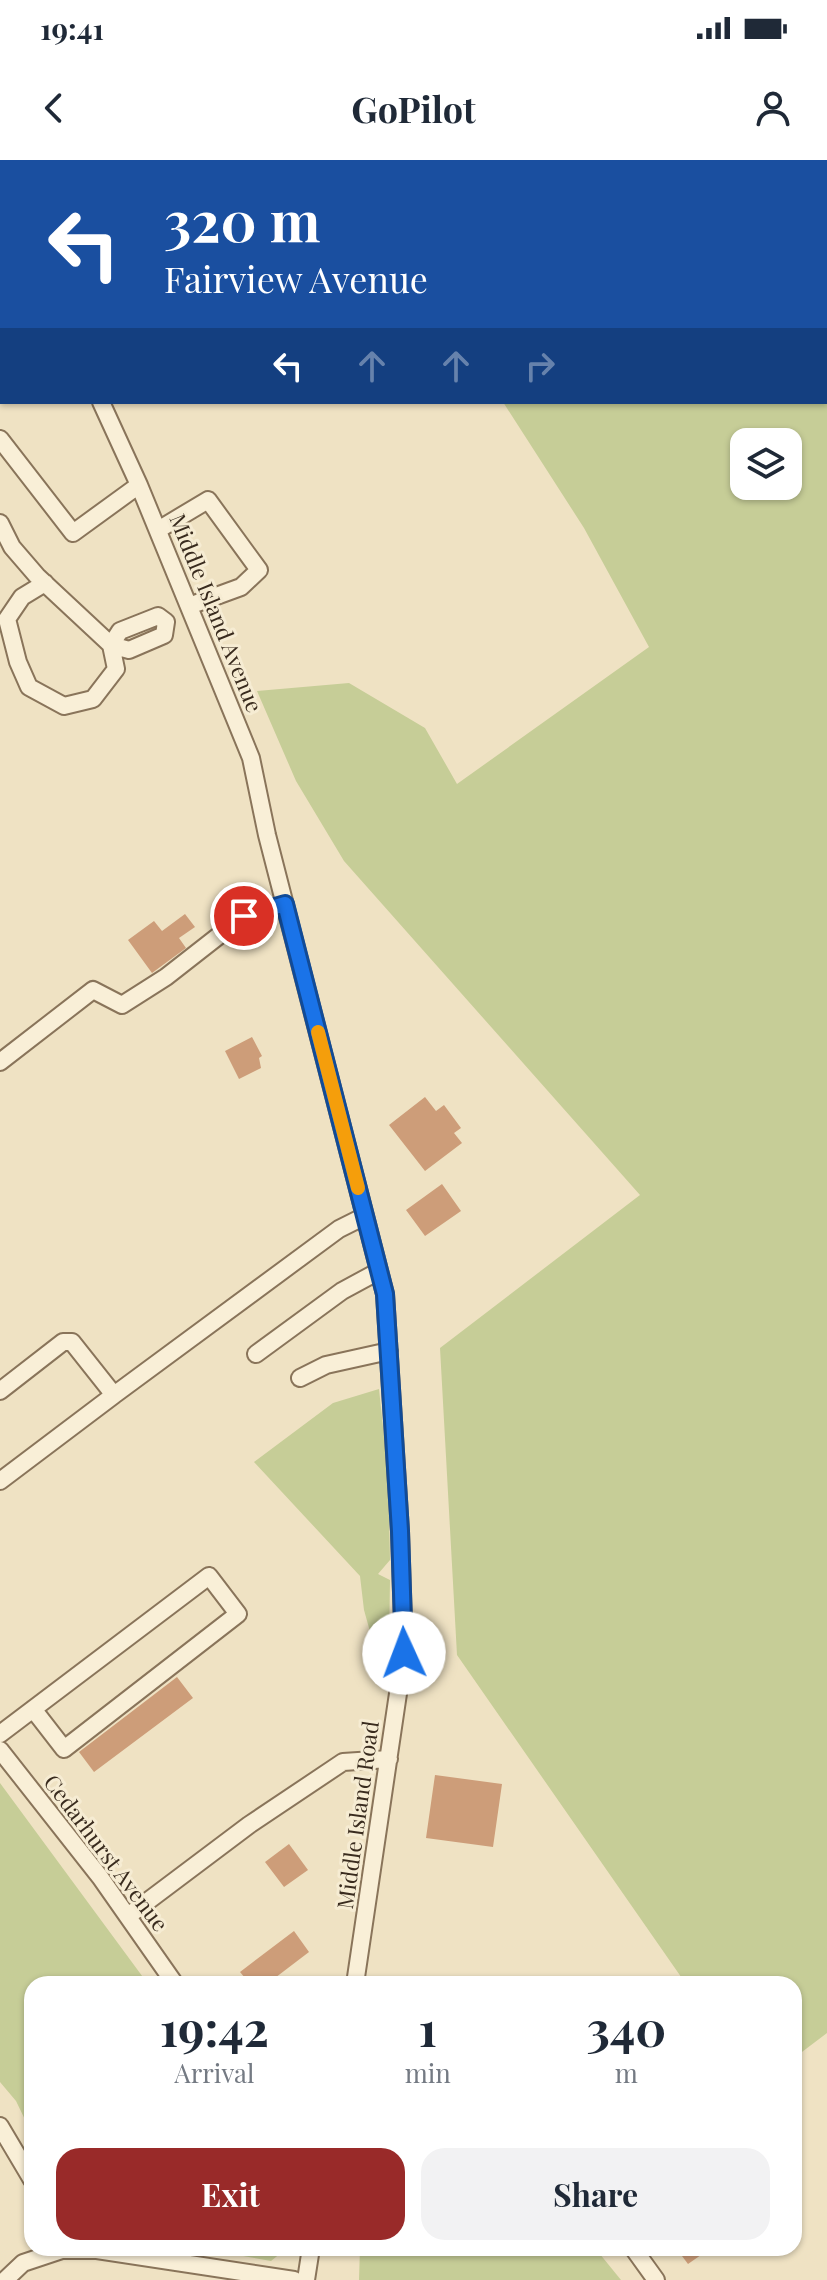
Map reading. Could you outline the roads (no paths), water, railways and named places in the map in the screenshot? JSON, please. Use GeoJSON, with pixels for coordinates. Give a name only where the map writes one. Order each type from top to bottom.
{"type":"FeatureCollection","features":[{"type":"Feature","properties":{"kind":"street"},"geometry":{"type":"LineString","coordinates":[[0,439],[73,533],[139,485],[102,404]]}},
{"type":"Feature","properties":{"kind":"street","name":"Middle Island Avenue"},"geometry":{"type":"LineString","coordinates":[[139,485],[251,758]]}},
{"type":"Feature","properties":{"kind":"street"},"geometry":{"type":"LineString","coordinates":[[0,523],[12,547],[45,583],[111,645],[129,650],[164,635],[166,622],[241,587],[259,570],[208,500],[158,530]]}},
{"type":"Feature","properties":{"kind":"street"},"geometry":{"type":"LineString","coordinates":[[45,583],[22,597],[7,619],[18,662],[29,687],[64,706],[93,699],[116,669],[111,645]]}},
{"type":"Feature","properties":{"kind":"street","name":"Middle Island Road"},"geometry":{"type":"LineString","coordinates":[[251,758],[285,904],[385,1294],[400,1531],[404,1653],[356,1976]]}},
{"type":"Feature","properties":{"kind":"street"},"geometry":{"type":"LineString","coordinates":[[0,1062],[93,990],[122,1005],[166,977],[244,916],[285,904]]}},
{"type":"Feature","properties":{"kind":"street"},"geometry":{"type":"LineString","coordinates":[[0,1481],[339,1229],[365,1216]]}},
{"type":"Feature","properties":{"kind":"street"},"geometry":{"type":"LineString","coordinates":[[256,1354],[342,1291],[379,1271]]}},
{"type":"Feature","properties":{"kind":"street"},"geometry":{"type":"LineString","coordinates":[[0,1391],[63,1342],[72,1342],[114,1395]]}},
{"type":"Feature","properties":{"kind":"street"},"geometry":{"type":"LineString","coordinates":[[300,1378],[326,1365],[389,1351]]}},
{"type":"Feature","properties":{"kind":"street"},"geometry":{"type":"LineString","coordinates":[[0,1734],[33,1709],[209,1576],[238,1614],[64,1749],[33,1709]]}},
{"type":"Feature","properties":{"kind":"street","name":"Cedarhurst Avenue"},"geometry":{"type":"LineString","coordinates":[[0,1750],[100,1877],[169,1976]]}},
{"type":"Feature","properties":{"kind":"street"},"geometry":{"type":"LineString","coordinates":[[128,1916],[249,1825],[343,1762],[389,1759]]}},
{"type":"Feature","properties":{"kind":"street"},"geometry":{"type":"LineString","coordinates":[[0,2126],[24,2166]]}},
{"type":"Feature","properties":{"kind":"street"},"geometry":{"type":"LineString","coordinates":[[5,2280],[23,2263],[42,2256]]}},
{"type":"Feature","properties":{"kind":"street"},"geometry":{"type":"LineString","coordinates":[[136,2256],[294,2280]]}},
{"type":"Feature","properties":{"kind":"street"},"geometry":{"type":"LineString","coordinates":[[306,2280],[310,2256]]}},
{"type":"Feature","properties":{"kind":"street"},"geometry":{"type":"LineString","coordinates":[[639,2256],[656,2280]]}}]}
